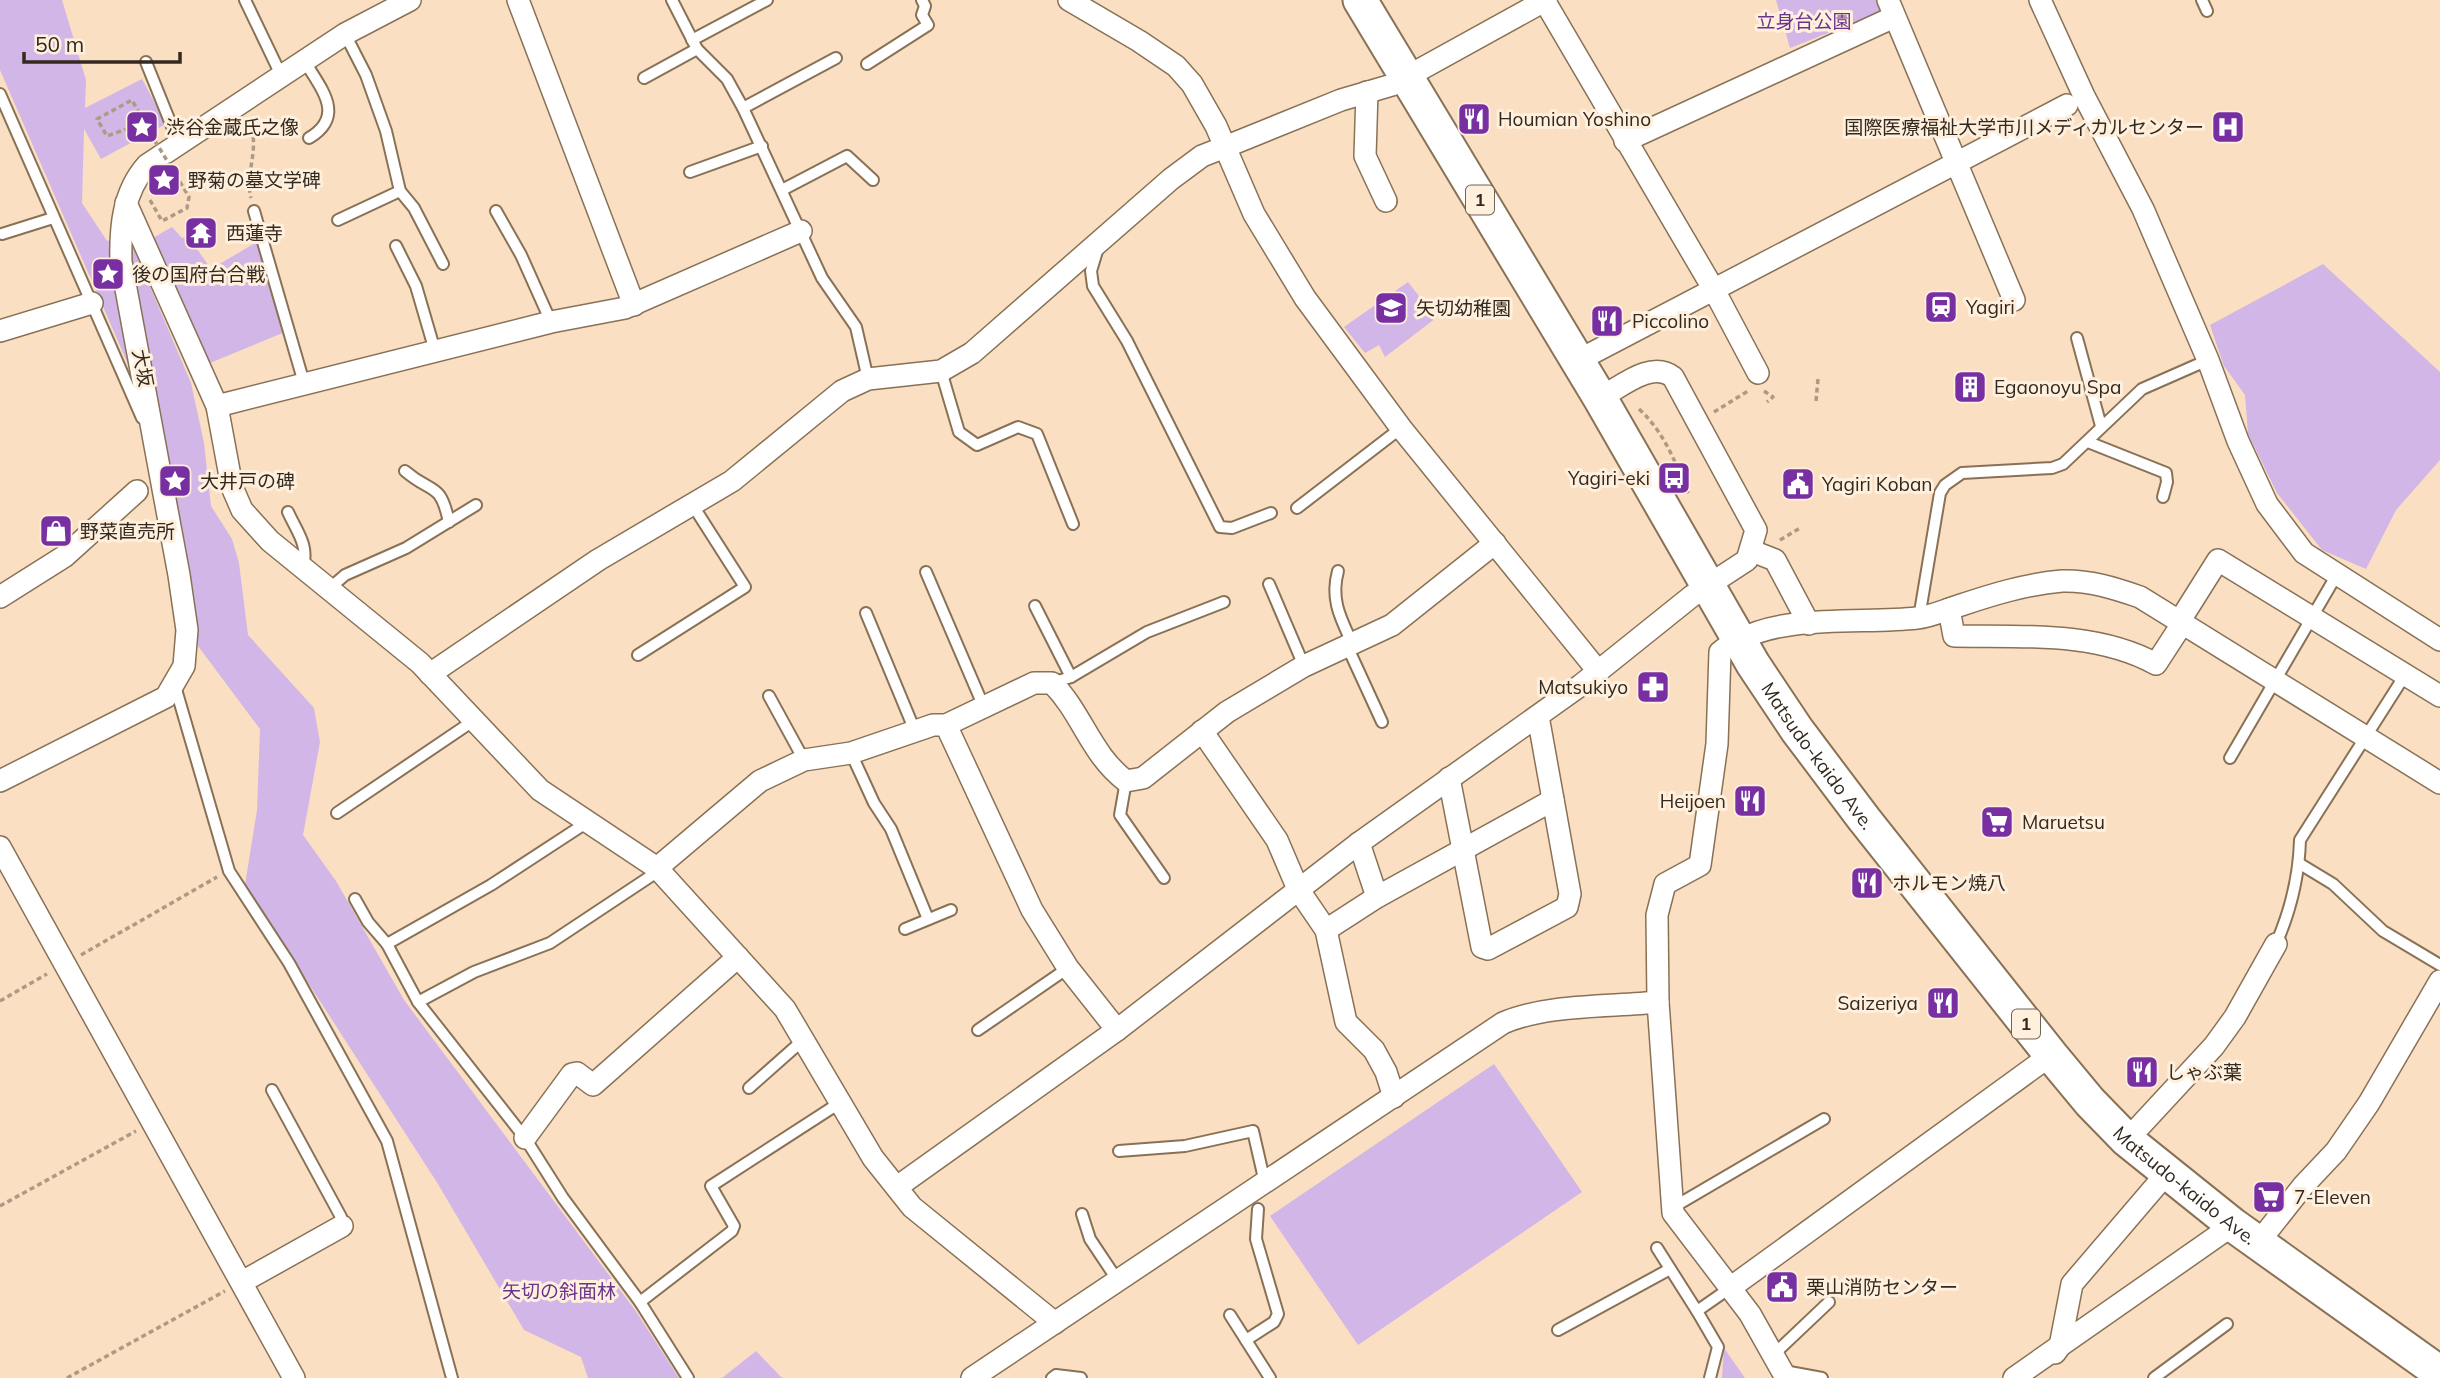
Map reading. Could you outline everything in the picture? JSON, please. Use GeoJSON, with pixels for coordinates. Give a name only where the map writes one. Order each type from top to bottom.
{"type":"FeatureCollection","features":[{"type":"Feature","properties":{"kind":"main road","name":"Matsudo-kaido Ave."},"geometry":{"type":"LineString","coordinates":[[1360,0],[1600,398],[1738,640],[1797,730],[2051,1055],[2090,1102],[2127,1140],[2166,1174],[2440,1373]]}},
{"type":"Feature","properties":{"kind":"street","name":"大坂"},"geometry":{"type":"LineString","coordinates":[[175,686],[184,666],[187,630],[157,447],[121,262],[120,233],[126,203],[142,171],[179,144],[345,34],[410,0]]}},
{"type":"Feature","properties":{"kind":"street"},"geometry":{"type":"LineString","coordinates":[[519,0],[634,305]]}},
{"type":"Feature","properties":{"kind":"street"},"geometry":{"type":"LineString","coordinates":[[1069,0],[1176,66],[1200,97],[1254,214],[1305,298],[1401,428],[1598,671]]}},
{"type":"Feature","properties":{"kind":"street"},"geometry":{"type":"LineString","coordinates":[[430,674],[598,560],[732,481],[842,391],[868,379],[941,371],[972,352],[1171,178],[1202,156],[1407,78],[1545,0],[1714,290],[1758,373]]}},
{"type":"Feature","properties":{"kind":"street"},"geometry":{"type":"LineString","coordinates":[[2040,0],[2084,96],[2143,209],[2208,360],[2238,441],[2267,504],[2293,543],[2336,576],[2440,640]]}},
{"type":"Feature","properties":{"kind":"street"},"geometry":{"type":"LineString","coordinates":[[1625,141],[1891,9],[2014,300]]}},
{"type":"Feature","properties":{"kind":"street"},"geometry":{"type":"LineString","coordinates":[[1367,92],[1365,156],[1386,201]]}},
{"type":"Feature","properties":{"kind":"street"},"geometry":{"type":"LineString","coordinates":[[1577,360],[2067,105]]}},
{"type":"Feature","properties":{"kind":"street"},"geometry":{"type":"LineString","coordinates":[[126,203],[217,406],[234,496],[270,541],[330,588],[430,674],[540,790],[659,869],[785,1009],[873,1158],[897,1187],[930,1224],[1055,1323]]}},
{"type":"Feature","properties":{"kind":"street"},"geometry":{"type":"LineString","coordinates":[[217,406],[551,322],[634,305],[801,231]]}},
{"type":"Feature","properties":{"kind":"street"},"geometry":{"type":"LineString","coordinates":[[0,331],[92,303]]}},
{"type":"Feature","properties":{"kind":"street"},"geometry":{"type":"LineString","coordinates":[[897,1187],[1117,1030],[1359,843],[1538,716],[1706,585],[1747,560],[1752,551],[1756,530],[1674,377],[1665,371],[1654,370],[1600,398]]}},
{"type":"Feature","properties":{"kind":"street"},"geometry":{"type":"LineString","coordinates":[[0,597],[65,556],[137,491]]}},
{"type":"Feature","properties":{"kind":"street"},"geometry":{"type":"LineString","coordinates":[[659,869],[760,782],[804,760],[852,753],[933,725],[946,725],[983,705],[1034,683],[1061,680],[1067,698],[1100,757],[1126,781],[1143,778],[1220,716],[1304,666],[1392,625],[1495,543]]}},
{"type":"Feature","properties":{"kind":"street"},"geometry":{"type":"LineString","coordinates":[[1752,551],[1775,560],[1809,624]]}},
{"type":"Feature","properties":{"kind":"street"},"geometry":{"type":"LineString","coordinates":[[1949,609],[1954,636],[2057,637],[2132,650],[2156,664],[2218,559],[2440,696]]}},
{"type":"Feature","properties":{"kind":"street"},"geometry":{"type":"LineString","coordinates":[[1779,1368],[1749,1314],[1673,1213],[1672,1208],[1658,1002],[1657,915],[1665,884],[1700,865],[1717,744],[1720,652],[1754,631],[1809,624],[1919,618],[2030,586],[2061,581],[2088,582],[2140,597],[2440,783]]}},
{"type":"Feature","properties":{"kind":"street"},"geometry":{"type":"LineString","coordinates":[[0,781],[166,697],[175,686]]}},
{"type":"Feature","properties":{"kind":"street"},"geometry":{"type":"LineString","coordinates":[[1449,778],[1482,947],[1488,949],[1567,907],[1570,894],[1538,716]]}},
{"type":"Feature","properties":{"kind":"street"},"geometry":{"type":"LineString","coordinates":[[946,725],[1032,910],[1068,968],[1117,1030]]}},
{"type":"Feature","properties":{"kind":"street"},"geometry":{"type":"LineString","coordinates":[[1202,731],[1278,840],[1298,889],[1326,930],[1346,1022],[1374,1050],[1386,1072],[1394,1097]]}},
{"type":"Feature","properties":{"kind":"street"},"geometry":{"type":"LineString","coordinates":[[1326,930],[1377,897],[1553,800]]}},
{"type":"Feature","properties":{"kind":"street"},"geometry":{"type":"LineString","coordinates":[[1359,843],[1377,897]]}},
{"type":"Feature","properties":{"kind":"street"},"geometry":{"type":"LineString","coordinates":[[0,847],[67,963],[295,1378]]}},
{"type":"Feature","properties":{"kind":"street"},"geometry":{"type":"LineString","coordinates":[[2127,1140],[2214,1046],[2235,1017],[2276,944]]}},
{"type":"Feature","properties":{"kind":"street"},"geometry":{"type":"LineString","coordinates":[[525,1138],[572,1074],[577,1073],[593,1085],[738,957]]}},
{"type":"Feature","properties":{"kind":"street"},"geometry":{"type":"LineString","coordinates":[[2014,1378],[2060,1346],[2246,1234],[2302,1186],[2336,1151],[2369,1103],[2440,981]]}},
{"type":"Feature","properties":{"kind":"street"},"geometry":{"type":"LineString","coordinates":[[972,1378],[1503,1023],[1520,1015],[1658,1002]]}},
{"type":"Feature","properties":{"kind":"street"},"geometry":{"type":"LineString","coordinates":[[1730,1289],[2051,1055]]}},
{"type":"Feature","properties":{"kind":"street"},"geometry":{"type":"LineString","coordinates":[[2038,1378],[2060,1346],[2072,1284],[2166,1174]]}},
{"type":"Feature","properties":{"kind":"street"},"geometry":{"type":"LineString","coordinates":[[242,1282],[342,1227]]}},
{"type":"Feature","properties":{"kind":"lane"},"geometry":{"type":"LineString","coordinates":[[246,0],[281,75]]}},
{"type":"Feature","properties":{"kind":"lane"},"geometry":{"type":"LineString","coordinates":[[673,0],[694,44],[727,79],[762,146],[822,278],[856,327],[868,379]]}},
{"type":"Feature","properties":{"kind":"lane"},"geometry":{"type":"LineString","coordinates":[[644,78],[766,0]]}},
{"type":"Feature","properties":{"kind":"lane"},"geometry":{"type":"LineString","coordinates":[[867,64],[928,25],[922,15],[925,6],[922,0]]}},
{"type":"Feature","properties":{"kind":"lane"},"geometry":{"type":"LineString","coordinates":[[2202,0],[2207,11]]}},
{"type":"Feature","properties":{"kind":"lane"},"geometry":{"type":"LineString","coordinates":[[345,34],[366,75],[386,131],[400,191],[414,208],[443,264]]}},
{"type":"Feature","properties":{"kind":"lane"},"geometry":{"type":"LineString","coordinates":[[743,108],[836,58]]}},
{"type":"Feature","properties":{"kind":"lane"},"geometry":{"type":"LineString","coordinates":[[304,60],[330,105],[329,116],[322,130],[309,138]]}},
{"type":"Feature","properties":{"kind":"lane"},"geometry":{"type":"LineString","coordinates":[[146,62],[179,144]]}},
{"type":"Feature","properties":{"kind":"lane"},"geometry":{"type":"LineString","coordinates":[[0,94],[157,447]]}},
{"type":"Feature","properties":{"kind":"lane"},"geometry":{"type":"LineString","coordinates":[[690,172],[762,146]]}},
{"type":"Feature","properties":{"kind":"lane"},"geometry":{"type":"LineString","coordinates":[[782,190],[847,156],[873,180]]}},
{"type":"Feature","properties":{"kind":"lane"},"geometry":{"type":"LineString","coordinates":[[338,220],[400,191]]}},
{"type":"Feature","properties":{"kind":"lane"},"geometry":{"type":"LineString","coordinates":[[254,211],[304,383]]}},
{"type":"Feature","properties":{"kind":"lane"},"geometry":{"type":"LineString","coordinates":[[496,211],[521,255],[551,322]]}},
{"type":"Feature","properties":{"kind":"lane"},"geometry":{"type":"LineString","coordinates":[[2,234],[53,218]]}},
{"type":"Feature","properties":{"kind":"lane"},"geometry":{"type":"LineString","coordinates":[[1097,242],[1098,249],[1091,271],[1093,286],[1132,351],[1220,527],[1232,528],[1271,513]]}},
{"type":"Feature","properties":{"kind":"lane"},"geometry":{"type":"LineString","coordinates":[[396,246],[416,286],[435,351]]}},
{"type":"Feature","properties":{"kind":"lane"},"geometry":{"type":"LineString","coordinates":[[2077,338],[2101,426]]}},
{"type":"Feature","properties":{"kind":"lane"},"geometry":{"type":"LineString","coordinates":[[1919,618],[1940,493],[1945,485],[1962,473],[2052,468],[2063,464],[2142,389],[2208,360]]}},
{"type":"Feature","properties":{"kind":"lane"},"geometry":{"type":"LineString","coordinates":[[941,371],[959,432],[977,445],[1018,427],[1037,434],[1073,524]]}},
{"type":"Feature","properties":{"kind":"lane"},"geometry":{"type":"LineString","coordinates":[[1297,508],[1401,428]]}},
{"type":"Feature","properties":{"kind":"lane"},"geometry":{"type":"LineString","coordinates":[[2088,442],[2166,473],[2167,482],[2162,497]]}},
{"type":"Feature","properties":{"kind":"lane"},"geometry":{"type":"LineString","coordinates":[[405,471],[419,483],[438,491],[444,498],[449,522]]}},
{"type":"Feature","properties":{"kind":"lane"},"geometry":{"type":"LineString","coordinates":[[638,655],[745,587],[692,503]]}},
{"type":"Feature","properties":{"kind":"lane"},"geometry":{"type":"LineString","coordinates":[[330,588],[345,575],[406,548],[476,505]]}},
{"type":"Feature","properties":{"kind":"lane"},"geometry":{"type":"LineString","coordinates":[[288,512],[307,553],[303,567]]}},
{"type":"Feature","properties":{"kind":"lane"},"geometry":{"type":"LineString","coordinates":[[1338,571],[1333,589],[1336,606],[1382,722]]}},
{"type":"Feature","properties":{"kind":"lane"},"geometry":{"type":"LineString","coordinates":[[926,572],[983,705]]}},
{"type":"Feature","properties":{"kind":"lane"},"geometry":{"type":"LineString","coordinates":[[2230,758],[2272,681],[2336,576]]}},
{"type":"Feature","properties":{"kind":"lane"},"geometry":{"type":"LineString","coordinates":[[1269,584],[1304,666]]}},
{"type":"Feature","properties":{"kind":"lane"},"geometry":{"type":"LineString","coordinates":[[1035,607],[1061,680],[1147,632],[1224,602]]}},
{"type":"Feature","properties":{"kind":"lane"},"geometry":{"type":"LineString","coordinates":[[866,613],[915,731]]}},
{"type":"Feature","properties":{"kind":"lane"},"geometry":{"type":"LineString","coordinates":[[2276,944],[2284,925],[2300,864],[2300,841],[2405,675]]}},
{"type":"Feature","properties":{"kind":"lane"},"geometry":{"type":"LineString","coordinates":[[175,686],[229,871],[289,963],[387,1140],[452,1378]]}},
{"type":"Feature","properties":{"kind":"lane"},"geometry":{"type":"LineString","coordinates":[[769,696],[804,760]]}},
{"type":"Feature","properties":{"kind":"lane"},"geometry":{"type":"LineString","coordinates":[[337,813],[473,721]]}},
{"type":"Feature","properties":{"kind":"lane"},"geometry":{"type":"LineString","coordinates":[[852,753],[874,803],[891,829],[928,919]]}},
{"type":"Feature","properties":{"kind":"lane"},"geometry":{"type":"LineString","coordinates":[[1126,781],[1120,815],[1164,878]]}},
{"type":"Feature","properties":{"kind":"lane"},"geometry":{"type":"LineString","coordinates":[[387,944],[491,885],[586,823]]}},
{"type":"Feature","properties":{"kind":"lane"},"geometry":{"type":"LineString","coordinates":[[2300,864],[2333,884],[2383,931],[2440,965]]}},
{"type":"Feature","properties":{"kind":"lane"},"geometry":{"type":"LineString","coordinates":[[418,1002],[474,972],[550,943],[659,869]]}},
{"type":"Feature","properties":{"kind":"lane"},"geometry":{"type":"LineString","coordinates":[[355,899],[368,922],[387,944],[418,1002],[525,1138],[563,1198],[640,1302],[688,1378]]}},
{"type":"Feature","properties":{"kind":"lane"},"geometry":{"type":"LineString","coordinates":[[905,929],[951,910]]}},
{"type":"Feature","properties":{"kind":"lane"},"geometry":{"type":"LineString","coordinates":[[978,1030],[1068,968]]}},
{"type":"Feature","properties":{"kind":"lane"},"geometry":{"type":"LineString","coordinates":[[749,1088],[802,1041]]}},
{"type":"Feature","properties":{"kind":"lane"},"geometry":{"type":"LineString","coordinates":[[272,1090],[341,1217],[342,1227]]}},
{"type":"Feature","properties":{"kind":"lane"},"geometry":{"type":"LineString","coordinates":[[640,1302],[732,1231],[734,1226],[711,1186],[841,1102]]}},
{"type":"Feature","properties":{"kind":"lane"},"geometry":{"type":"LineString","coordinates":[[1672,1208],[1824,1119]]}},
{"type":"Feature","properties":{"kind":"lane"},"geometry":{"type":"LineString","coordinates":[[1119,1151],[1185,1146],[1253,1132],[1265,1183]]}},
{"type":"Feature","properties":{"kind":"lane"},"geometry":{"type":"LineString","coordinates":[[1246,1340],[1274,1322],[1278,1314],[1256,1239],[1258,1209]]}},
{"type":"Feature","properties":{"kind":"lane"},"geometry":{"type":"LineString","coordinates":[[1082,1214],[1090,1239],[1118,1281]]}},
{"type":"Feature","properties":{"kind":"lane"},"geometry":{"type":"LineString","coordinates":[[1657,1248],[1718,1347],[1710,1378]]}},
{"type":"Feature","properties":{"kind":"lane"},"geometry":{"type":"LineString","coordinates":[[1558,1330],[1670,1269]]}},
{"type":"Feature","properties":{"kind":"lane"},"geometry":{"type":"LineString","coordinates":[[1697,1311],[1730,1289]]}},
{"type":"Feature","properties":{"kind":"lane"},"geometry":{"type":"LineString","coordinates":[[1822,1378],[1779,1368],[1829,1302]]}},
{"type":"Feature","properties":{"kind":"lane"},"geometry":{"type":"LineString","coordinates":[[1230,1315],[1270,1378]]}},
{"type":"Feature","properties":{"kind":"lane"},"geometry":{"type":"LineString","coordinates":[[2154,1378],[2227,1324]]}},
{"type":"Feature","properties":{"kind":"lane"},"geometry":{"type":"LineString","coordinates":[[1052,1378],[1056,1375],[1081,1378]]}},
{"type":"Feature","properties":{"kind":"path"},"geometry":{"type":"LineString","coordinates":[[132,100],[152,130],[132,127],[107,136],[97,119],[132,100]]}},
{"type":"Feature","properties":{"kind":"path"},"geometry":{"type":"LineString","coordinates":[[253,130],[254,162],[248,189],[254,211]]}},
{"type":"Feature","properties":{"kind":"path"},"geometry":{"type":"LineString","coordinates":[[155,141],[190,197],[187,208],[162,221]]}},
{"type":"Feature","properties":{"kind":"path"},"geometry":{"type":"LineString","coordinates":[[1816,401],[1818,379]]}},
{"type":"Feature","properties":{"kind":"path"},"geometry":{"type":"LineString","coordinates":[[1714,412],[1757,386],[1773,397],[1767,402]]}},
{"type":"Feature","properties":{"kind":"path"},"geometry":{"type":"LineString","coordinates":[[1635,406],[1655,424],[1670,449],[1692,503]]}},
{"type":"Feature","properties":{"kind":"path"},"geometry":{"type":"LineString","coordinates":[[1778,541],[1800,528]]}},
{"type":"Feature","properties":{"kind":"path"},"geometry":{"type":"LineString","coordinates":[[0,1001],[229,871]]}},
{"type":"Feature","properties":{"kind":"path"},"geometry":{"type":"LineString","coordinates":[[0,1206],[154,1121]]}},
{"type":"Feature","properties":{"kind":"path"},"geometry":{"type":"LineString","coordinates":[[67,1378],[242,1282]]}},
{"type":"Feature","properties":{"kind":"green space","name":"矢切の斜面林"},"geometry":{"type":"Polygon","coordinates":[[[0,0],[62,0],[86,80],[85,108],[142,79],[166,124],[101,159],[84,129],[82,203],[107,241],[128,235],[191,383],[204,443],[211,506],[232,539],[239,563],[248,635],[314,708],[320,742],[303,835],[336,881],[404,1000],[635,1310],[679,1378],[588,1378],[581,1357],[524,1330],[438,1184],[245,885],[257,810],[260,729],[198,646],[161,440],[0,70],[0,0]]]}},
{"type":"Feature","properties":{"kind":"green space","name":"立身台公園"},"geometry":{"type":"Polygon","coordinates":[[[1776,0],[1886,0],[1889,9],[1790,48],[1776,0]]]}},
{"type":"Feature","properties":{"kind":"green space"},"geometry":{"type":"Polygon","coordinates":[[[172,227],[182,238],[188,236],[211,269],[257,242],[285,332],[210,363],[173,293],[151,239],[172,227]]]}},
{"type":"Feature","properties":{"kind":"green space"},"geometry":{"type":"Polygon","coordinates":[[[2323,264],[2440,372],[2440,460],[2396,510],[2366,569],[2322,550],[2277,493],[2248,434],[2245,395],[2224,366],[2210,325],[2323,264]]]}},
{"type":"Feature","properties":{"kind":"green space"},"geometry":{"type":"Polygon","coordinates":[[[1408,282],[1436,318],[1385,357],[1379,345],[1365,353],[1344,327],[1408,282]]]}},
{"type":"Feature","properties":{"kind":"green space"},"geometry":{"type":"Polygon","coordinates":[[[1494,1064],[1582,1192],[1358,1345],[1270,1216],[1494,1064]]]}},
{"type":"Feature","properties":{"kind":"green space"},"geometry":{"type":"Polygon","coordinates":[[[1724,1348],[1745,1378],[1722,1378],[1724,1348]]]}},
{"type":"Feature","properties":{"kind":"green space"},"geometry":{"type":"Polygon","coordinates":[[[756,1351],[782,1378],[722,1378],[756,1351]]]}},
{"type":"Feature","properties":{"kind":"place","name":"Houmian Yoshino"},"geometry":{"type":"Point","coordinates":[1474,119]}},
{"type":"Feature","properties":{"kind":"place","name":"渋谷金蔵氏之像"},"geometry":{"type":"Point","coordinates":[142,127]}},
{"type":"Feature","properties":{"kind":"place","name":"国際医療福祉大学市川メディカルセンター"},"geometry":{"type":"Point","coordinates":[2228,127]}},
{"type":"Feature","properties":{"kind":"place","name":"野菊の墓文学碑"},"geometry":{"type":"Point","coordinates":[164,180]}},
{"type":"Feature","properties":{"kind":"place","name":"西蓮寺"},"geometry":{"type":"Point","coordinates":[201,233]}},
{"type":"Feature","properties":{"kind":"place","name":"後の国府台合戦"},"geometry":{"type":"Point","coordinates":[108,274]}},
{"type":"Feature","properties":{"kind":"place","name":"Yagiri"},"geometry":{"type":"Point","coordinates":[1941,307]}},
{"type":"Feature","properties":{"kind":"place","name":"矢切幼稚園"},"geometry":{"type":"Point","coordinates":[1391,308]}},
{"type":"Feature","properties":{"kind":"place","name":"Piccolino"},"geometry":{"type":"Point","coordinates":[1607,321]}},
{"type":"Feature","properties":{"kind":"place","name":"Egaonoyu Spa"},"geometry":{"type":"Point","coordinates":[1970,387]}},
{"type":"Feature","properties":{"kind":"place","name":"Yagiri-eki"},"geometry":{"type":"Point","coordinates":[1674,478]}},
{"type":"Feature","properties":{"kind":"place","name":"大井戸の碑"},"geometry":{"type":"Point","coordinates":[175,481]}},
{"type":"Feature","properties":{"kind":"place","name":"Yagiri Koban"},"geometry":{"type":"Point","coordinates":[1798,484]}},
{"type":"Feature","properties":{"kind":"place","name":"野菜直売所"},"geometry":{"type":"Point","coordinates":[56,531]}},
{"type":"Feature","properties":{"kind":"place","name":"Matsukiyo"},"geometry":{"type":"Point","coordinates":[1653,687]}},
{"type":"Feature","properties":{"kind":"place","name":"Heijoen"},"geometry":{"type":"Point","coordinates":[1750,801]}},
{"type":"Feature","properties":{"kind":"place","name":"Maruetsu"},"geometry":{"type":"Point","coordinates":[1997,822]}},
{"type":"Feature","properties":{"kind":"place","name":"ホルモン焼八"},"geometry":{"type":"Point","coordinates":[1867,883]}},
{"type":"Feature","properties":{"kind":"place","name":"Saizeriya"},"geometry":{"type":"Point","coordinates":[1943,1003]}},
{"type":"Feature","properties":{"kind":"place","name":"しゃぶ葉"},"geometry":{"type":"Point","coordinates":[2142,1072]}},
{"type":"Feature","properties":{"kind":"place","name":"7-Eleven"},"geometry":{"type":"Point","coordinates":[2269,1197]}},
{"type":"Feature","properties":{"kind":"place","name":"栗山消防センター"},"geometry":{"type":"Point","coordinates":[1782,1287]}}]}
